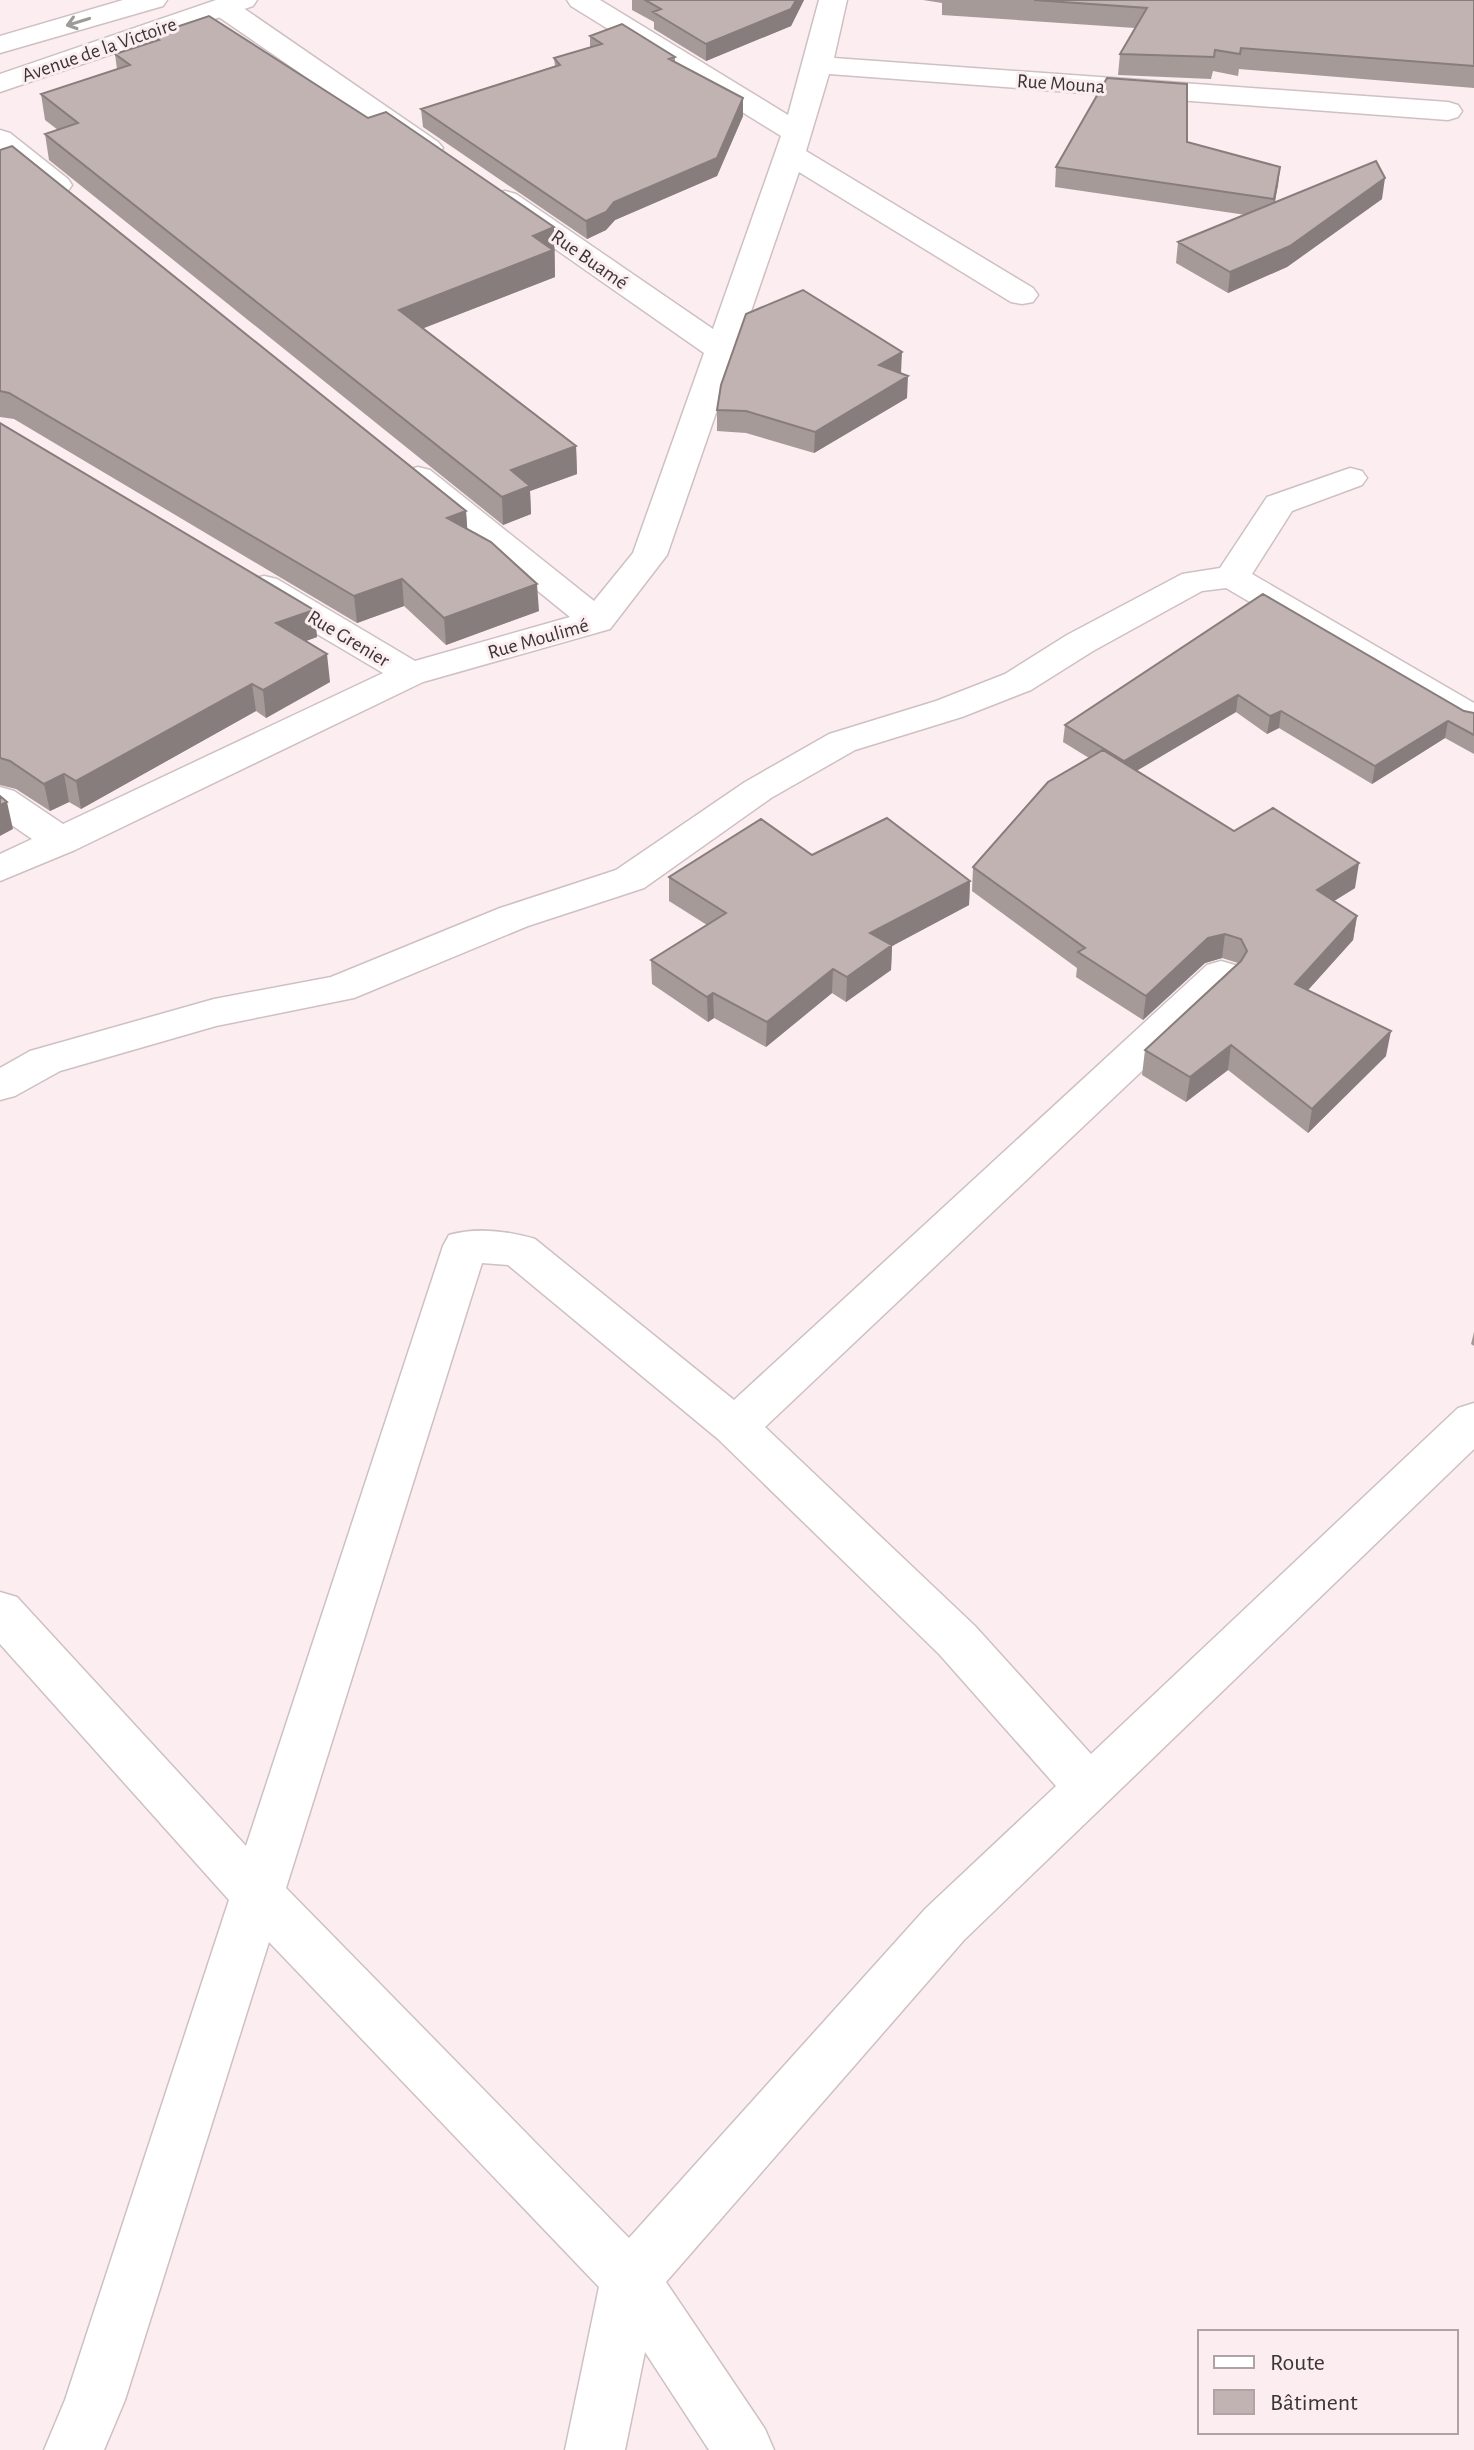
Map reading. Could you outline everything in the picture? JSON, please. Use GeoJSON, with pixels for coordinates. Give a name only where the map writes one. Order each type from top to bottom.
{"type":"FeatureCollection","features":[{"type":"Feature","properties":{"kind":"main road","name":"Avenue de la Victoire"},"geometry":{"type":"LineString","coordinates":[[0,45],[153,0]]}},
{"type":"Feature","properties":{"kind":"main road"},"geometry":{"type":"LineString","coordinates":[[581,0],[1022,295]]}},
{"type":"Feature","properties":{"kind":"main road","name":"Rue Moulimé"},"geometry":{"type":"LineString","coordinates":[[0,869],[410,674],[597,621],[650,555],[793,144],[818,65],[833,0]]}},
{"type":"Feature","properties":{"kind":"main road","name":"Avenue de la Victoire"},"geometry":{"type":"LineString","coordinates":[[0,83],[233,3]]}},
{"type":"Feature","properties":{"kind":"main road"},"geometry":{"type":"LineString","coordinates":[[233,3],[446,160]]}},
{"type":"Feature","properties":{"kind":"main road","name":"Rue Mouna"},"geometry":{"type":"LineString","coordinates":[[818,65],[1448,111]]}},
{"type":"Feature","properties":{"kind":"main road"},"geometry":{"type":"LineString","coordinates":[[0,139],[75,199]]}},
{"type":"Feature","properties":{"kind":"main road","name":"Rue Buamé"},"geometry":{"type":"LineString","coordinates":[[484,186],[720,349]]}},
{"type":"Feature","properties":{"kind":"main road"},"geometry":{"type":"LineString","coordinates":[[398,460],[597,621]]}},
{"type":"Feature","properties":{"kind":"main road"},"geometry":{"type":"LineString","coordinates":[[1232,577],[1279,504],[1350,478]]}},
{"type":"Feature","properties":{"kind":"main road","name":"Rue Grenier"},"geometry":{"type":"LineString","coordinates":[[232,568],[410,674]]}},
{"type":"Feature","properties":{"kind":"main road"},"geometry":{"type":"LineString","coordinates":[[0,1086],[45,1061],[214,1013],[340,989],[514,917],[630,879],[758,790],[842,742],[949,709],[1018,682],[1080,643],[1194,581],[1232,577],[1474,718]]}},
{"type":"Feature","properties":{"kind":"main road"},"geometry":{"type":"LineString","coordinates":[[0,799],[61,841]]}},
{"type":"Feature","properties":{"kind":"main road"},"geometry":{"type":"LineString","coordinates":[[735,1427],[1221,974]]}},
{"type":"Feature","properties":{"kind":"main road"},"geometry":{"type":"LineString","coordinates":[[74,2450],[95,2400],[465,1246],[519,1250],[735,1427],[957,1640],[1090,1789]]}},
{"type":"Feature","properties":{"kind":"main road"},"geometry":{"type":"LineString","coordinates":[[595,2450],[630,2279],[945,1924],[1474,1420]]}},
{"type":"Feature","properties":{"kind":"main road"},"geometry":{"type":"LineString","coordinates":[[0,1611],[256,1893],[630,2279],[744,2450]]}},
{"type":"Feature","properties":{"kind":"building"},"geometry":{"type":"Polygon","coordinates":[[[645,0],[796,0],[791,9],[706,44],[653,12],[661,9],[645,0]]]}},
{"type":"Feature","properties":{"kind":"building"},"geometry":{"type":"Polygon","coordinates":[[[1034,0],[1474,0],[1474,66],[1241,48],[1240,54],[1215,50],[1214,57],[1120,54],[1147,8],[1034,0]]]}},
{"type":"Feature","properties":{"kind":"building"},"geometry":{"type":"Polygon","coordinates":[[[209,16],[368,118],[386,112],[554,227],[533,236],[553,250],[399,310],[576,446],[511,470],[530,486],[502,497],[45,134],[78,123],[41,94],[130,65],[115,54],[159,40],[152,35],[209,16]]]}},
{"type":"Feature","properties":{"kind":"building"},"geometry":{"type":"Polygon","coordinates":[[[622,24],[675,57],[669,59],[743,98],[717,158],[614,202],[606,212],[586,221],[421,109],[560,65],[554,58],[602,44],[590,36],[622,24]]]}},
{"type":"Feature","properties":{"kind":"building"},"geometry":{"type":"Polygon","coordinates":[[[1107,78],[1187,84],[1187,142],[1280,167],[1274,199],[1056,167],[1107,78]]]}},
{"type":"Feature","properties":{"kind":"building"},"geometry":{"type":"Polygon","coordinates":[[[12,146],[466,511],[447,518],[491,542],[537,584],[444,618],[402,579],[354,596],[9,393],[0,391],[0,150],[12,146]]]}},
{"type":"Feature","properties":{"kind":"building"},"geometry":{"type":"Polygon","coordinates":[[[1376,161],[1385,178],[1290,246],[1230,272],[1178,242],[1376,161]]]}},
{"type":"Feature","properties":{"kind":"building"},"geometry":{"type":"Polygon","coordinates":[[[803,290],[902,352],[879,365],[908,376],[815,432],[746,411],[717,410],[721,385],[746,314],[803,290]]]}},
{"type":"Feature","properties":{"kind":"building"},"geometry":{"type":"Polygon","coordinates":[[[0,423],[314,610],[276,623],[327,654],[263,690],[252,684],[76,781],[64,774],[44,784],[10,761],[0,758],[0,423]]]}},
{"type":"Feature","properties":{"kind":"building"},"geometry":{"type":"Polygon","coordinates":[[[1263,594],[1464,711],[1474,713],[1474,735],[1448,721],[1375,766],[1281,711],[1270,716],[1238,695],[1124,761],[1065,725],[1263,594]]]}},
{"type":"Feature","properties":{"kind":"building"},"geometry":{"type":"Polygon","coordinates":[[[1103,750],[1234,831],[1273,808],[1359,863],[1317,890],[1357,916],[1295,984],[1391,1031],[1312,1109],[1231,1045],[1190,1077],[1145,1050],[1241,961],[1247,951],[1241,939],[1225,934],[1208,938],[1146,996],[1078,952],[1085,948],[973,867],[1048,782],[1103,750]]]}},
{"type":"Feature","properties":{"kind":"building"},"geometry":{"type":"Polygon","coordinates":[[[887,818],[970,881],[870,933],[892,945],[847,977],[833,969],[767,1022],[713,993],[707,997],[651,960],[726,913],[669,877],[761,819],[812,855],[887,818]]]}}]}
